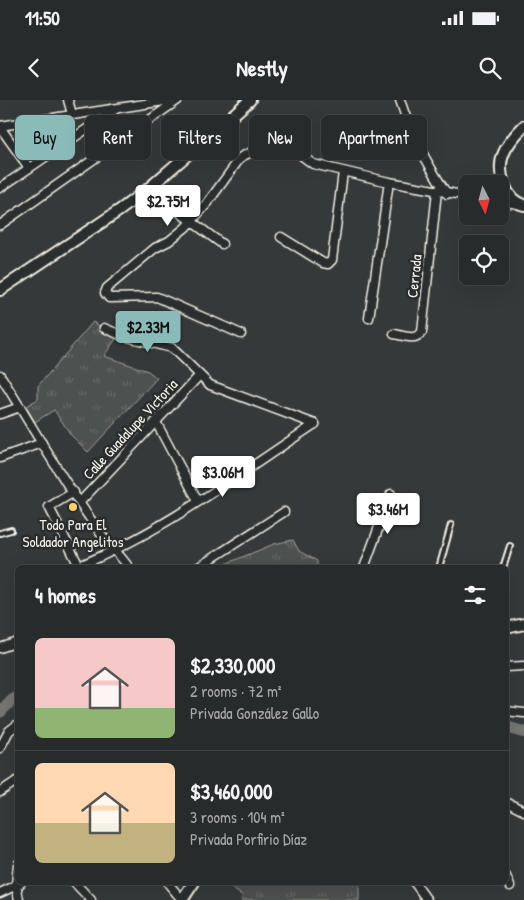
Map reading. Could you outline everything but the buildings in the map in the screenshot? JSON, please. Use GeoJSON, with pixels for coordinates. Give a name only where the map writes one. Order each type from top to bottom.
{"type":"FeatureCollection","features":[{"type":"Feature","properties":{"kind":"main road"},"geometry":{"type":"LineString","coordinates":[[0,290],[120,210],[148,189],[250,100]]}},
{"type":"Feature","properties":{"kind":"main road"},"geometry":{"type":"LineString","coordinates":[[521,204],[508,193],[502,178],[502,156],[513,138],[524,126]]}},
{"type":"Feature","properties":{"kind":"main road"},"geometry":{"type":"LineString","coordinates":[[509,627],[524,624]]}},
{"type":"Feature","properties":{"kind":"main road"},"geometry":{"type":"LineString","coordinates":[[182,900],[192,885]]}},
{"type":"Feature","properties":{"kind":"street"},"geometry":{"type":"LineString","coordinates":[[68,100],[72,114]]}},
{"type":"Feature","properties":{"kind":"street"},"geometry":{"type":"LineString","coordinates":[[0,188],[118,108],[131,103],[171,100]]}},
{"type":"Feature","properties":{"kind":"street"},"geometry":{"type":"LineString","coordinates":[[0,225],[178,100]]}},
{"type":"Feature","properties":{"kind":"street"},"geometry":{"type":"LineString","coordinates":[[400,100],[411,132],[425,161],[447,194]]}},
{"type":"Feature","properties":{"kind":"street"},"geometry":{"type":"LineString","coordinates":[[29,168],[0,126],[118,108]]}},
{"type":"Feature","properties":{"kind":"street"},"geometry":{"type":"LineString","coordinates":[[241,334],[157,297],[109,298],[105,293],[107,288],[155,248],[169,241],[191,221],[241,158],[274,141],[282,141],[289,144],[313,164],[389,182],[459,195]]}},
{"type":"Feature","properties":{"kind":"street"},"geometry":{"type":"LineString","coordinates":[[281,238],[323,263],[328,264],[332,260],[343,172]]}},
{"type":"Feature","properties":{"kind":"street"},"geometry":{"type":"LineString","coordinates":[[369,318],[389,182]]}},
{"type":"Feature","properties":{"kind":"street"},"geometry":{"type":"LineString","coordinates":[[148,189],[222,244]]}},
{"type":"Feature","properties":{"kind":"street","name":"Cerrada"},"geometry":{"type":"LineString","coordinates":[[394,334],[413,338],[418,337],[422,332],[437,191]]}},
{"type":"Feature","properties":{"kind":"street"},"geometry":{"type":"LineString","coordinates":[[81,565],[117,550],[198,501],[315,424],[210,385],[199,376],[196,369],[172,348],[123,336],[104,328]]}},
{"type":"Feature","properties":{"kind":"street"},"geometry":{"type":"LineString","coordinates":[[0,375],[80,502],[127,565]]}},
{"type":"Feature","properties":{"kind":"street","name":"Calle Guadalupe Victoria"},"geometry":{"type":"LineString","coordinates":[[80,502],[199,376]]}},
{"type":"Feature","properties":{"kind":"street"},"geometry":{"type":"LineString","coordinates":[[0,414],[20,408]]}},
{"type":"Feature","properties":{"kind":"street"},"geometry":{"type":"LineString","coordinates":[[156,422],[198,501]]}},
{"type":"Feature","properties":{"kind":"street"},"geometry":{"type":"LineString","coordinates":[[0,458],[42,443]]}},
{"type":"Feature","properties":{"kind":"street"},"geometry":{"type":"LineString","coordinates":[[74,492],[49,507],[78,565]]}},
{"type":"Feature","properties":{"kind":"street"},"geometry":{"type":"LineString","coordinates":[[365,565],[391,494]]}},
{"type":"Feature","properties":{"kind":"street"},"geometry":{"type":"LineString","coordinates":[[202,565],[284,512]]}},
{"type":"Feature","properties":{"kind":"street"},"geometry":{"type":"LineString","coordinates":[[0,648],[15,643]]}},
{"type":"Feature","properties":{"kind":"street"},"geometry":{"type":"LineString","coordinates":[[509,666],[524,666]]}},
{"type":"Feature","properties":{"kind":"street"},"geometry":{"type":"LineString","coordinates":[[509,711],[524,713]]}},
{"type":"Feature","properties":{"kind":"street"},"geometry":{"type":"LineString","coordinates":[[0,748],[9,731],[15,726]]}},
{"type":"Feature","properties":{"kind":"street"},"geometry":{"type":"LineString","coordinates":[[0,792],[15,782]]}},
{"type":"Feature","properties":{"kind":"street"},"geometry":{"type":"LineString","coordinates":[[509,804],[524,811]]}},
{"type":"Feature","properties":{"kind":"street"},"geometry":{"type":"LineString","coordinates":[[0,893],[15,885]]}},
{"type":"Feature","properties":{"kind":"street"},"geometry":{"type":"LineString","coordinates":[[19,885],[19,900]]}},
{"type":"Feature","properties":{"kind":"street"},"geometry":{"type":"LineString","coordinates":[[77,885],[91,900]]}},
{"type":"Feature","properties":{"kind":"street"},"geometry":{"type":"LineString","coordinates":[[169,885],[182,900]]}},
{"type":"Feature","properties":{"kind":"street"},"geometry":{"type":"LineString","coordinates":[[416,885],[427,900]]}},
{"type":"Feature","properties":{"kind":"lane"},"geometry":{"type":"LineString","coordinates":[[440,565],[451,525]]}},
{"type":"Feature","properties":{"kind":"lane"},"geometry":{"type":"LineString","coordinates":[[0,533],[11,530]]}},
{"type":"Feature","properties":{"kind":"lane"},"geometry":{"type":"LineString","coordinates":[[504,565],[510,546]]}},
{"type":"Feature","properties":{"kind":"green space"},"geometry":{"type":"Polygon","coordinates":[[[93,322],[117,337],[104,356],[148,371],[157,378],[88,452],[71,435],[54,410],[35,422],[26,406],[38,399],[38,386],[93,322]]]}},
{"type":"Feature","properties":{"kind":"green space"},"geometry":{"type":"Polygon","coordinates":[[[293,540],[299,551],[317,561],[317,565],[223,565],[274,544],[293,540]]]}},
{"type":"Feature","properties":{"kind":"green space"},"geometry":{"type":"Polygon","coordinates":[[[227,885],[359,885],[359,900],[241,900],[243,896],[227,885]]]}},
{"type":"Feature","properties":{"kind":"waterway"},"geometry":{"type":"LineString","coordinates":[[0,712],[15,699]]}},
{"type":"Feature","properties":{"kind":"waterway"},"geometry":{"type":"LineString","coordinates":[[509,728],[524,732]]}},
{"type":"Feature","properties":{"kind":"place","name":"Todo Para El Soldador Angelitos"},"geometry":{"type":"Point","coordinates":[73,507]}}]}
